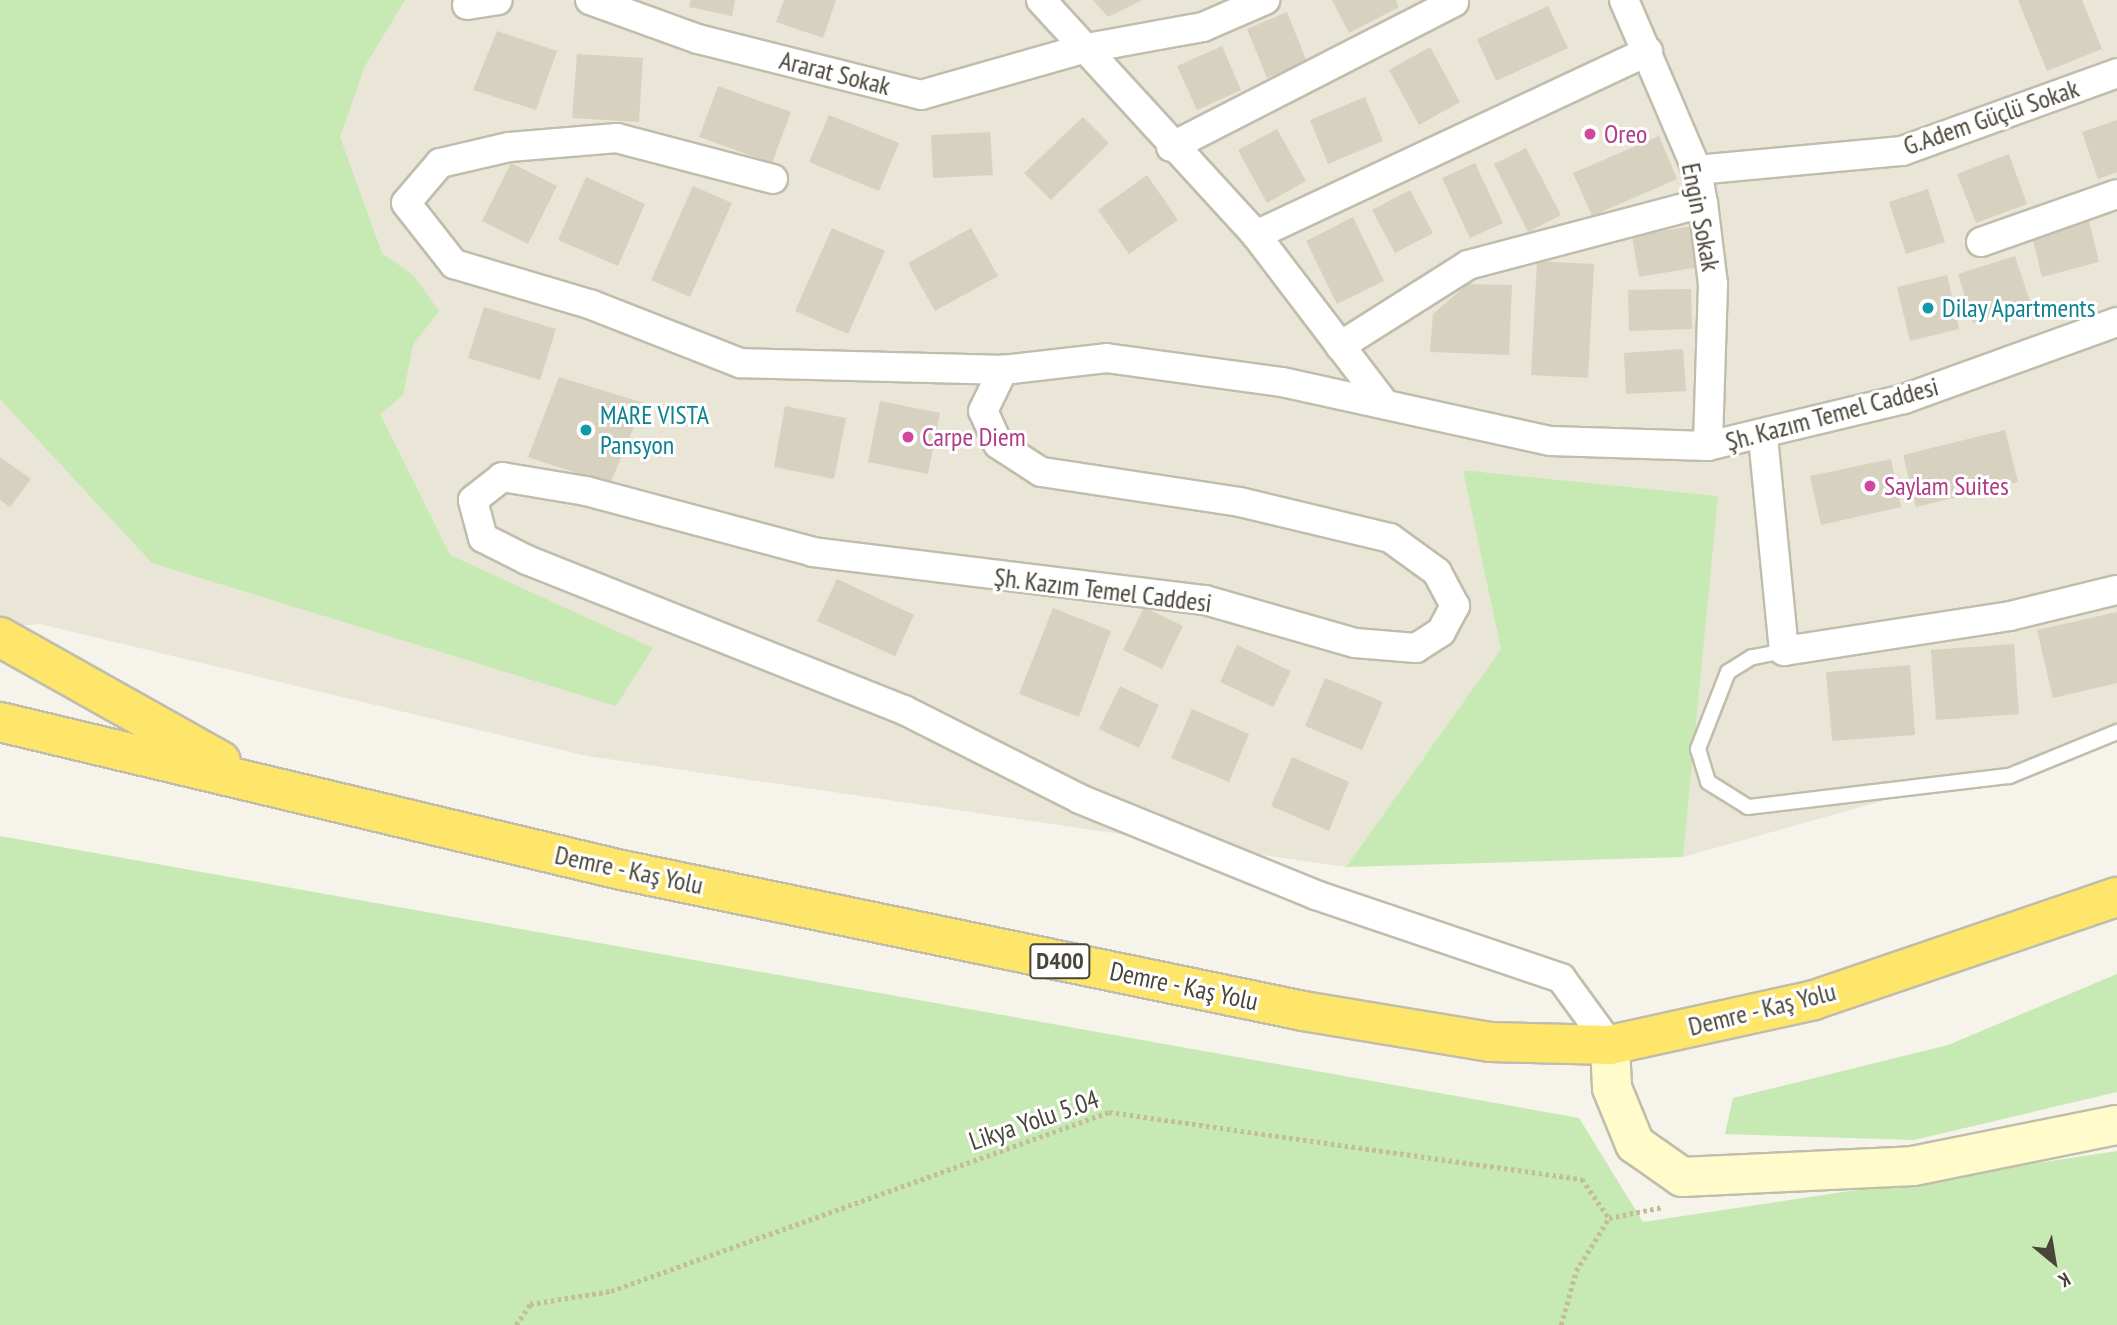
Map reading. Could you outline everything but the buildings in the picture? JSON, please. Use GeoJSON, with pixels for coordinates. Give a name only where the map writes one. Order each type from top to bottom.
{"type":"FeatureCollection","features":[{"type":"Feature","properties":{"kind":"highway"},"geometry":{"type":"LineString","coordinates":[[0,637],[266,785]]}},
{"type":"Feature","properties":{"kind":"highway","name":"Demre - Kaş Yolu"},"geometry":{"type":"LineString","coordinates":[[0,722],[617,869],[1303,1011],[1490,1042],[1610,1045],[1814,1000],[2117,897]]}},
{"type":"Feature","properties":{"kind":"street"},"geometry":{"type":"LineString","coordinates":[[467,5],[498,0]]}},
{"type":"Feature","properties":{"kind":"street","name":"Ararat Sokak"},"geometry":{"type":"LineString","coordinates":[[590,0],[698,38],[921,95],[1082,49],[1203,27],[1265,0]]}},
{"type":"Feature","properties":{"kind":"street"},"geometry":{"type":"LineString","coordinates":[[1041,0],[1171,147],[1256,235],[1384,403]]}},
{"type":"Feature","properties":{"kind":"street","name":"Engin Sokak"},"geometry":{"type":"LineString","coordinates":[[1624,0],[1648,51],[1696,170],[1703,203],[1713,284],[1708,446]]}},
{"type":"Feature","properties":{"kind":"street"},"geometry":{"type":"LineString","coordinates":[[1171,147],[1454,2]]}},
{"type":"Feature","properties":{"kind":"street"},"geometry":{"type":"LineString","coordinates":[[1256,235],[1648,51]]}},
{"type":"Feature","properties":{"kind":"street","name":"G.Adem Güçlü Sokak"},"geometry":{"type":"LineString","coordinates":[[1696,170],[1902,151],[2117,72]]}},
{"type":"Feature","properties":{"kind":"street"},"geometry":{"type":"LineString","coordinates":[[774,179],[617,138],[509,147],[440,163],[405,203],[454,264],[592,305],[740,363],[1003,370]]}},
{"type":"Feature","properties":{"kind":"street"},"geometry":{"type":"LineString","coordinates":[[1981,242],[2117,194]]}},
{"type":"Feature","properties":{"kind":"street"},"geometry":{"type":"LineString","coordinates":[[1340,346],[1468,265],[1703,203]]}},
{"type":"Feature","properties":{"kind":"street","name":"Şh. Kazım Temel Caddesi"},"geometry":{"type":"LineString","coordinates":[[1610,1045],[1561,978],[1316,895],[1080,799],[904,710],[482,538],[473,500],[502,477],[586,491],[813,552],[1205,600],[1355,643],[1416,648],[1441,632],[1455,606],[1437,572],[1390,538],[1240,502],[1041,472],[998,444],[983,411],[1003,370],[1106,358],[1384,403],[1551,441],[1708,446],[1763,437],[1904,399],[2117,322]]}},
{"type":"Feature","properties":{"kind":"street"},"geometry":{"type":"LineString","coordinates":[[1763,437],[1784,651],[2010,616],[2117,590]]}},
{"type":"Feature","properties":{"kind":"street"},"geometry":{"type":"LineString","coordinates":[[1610,1045],[1612,1088],[1635,1144],[1682,1177],[1913,1166],[2117,1125]]}},
{"type":"Feature","properties":{"kind":"lane"},"geometry":{"type":"LineString","coordinates":[[1784,651],[1752,657],[1727,672],[1698,749],[1708,782],[1748,807],[2009,776],[2117,732]]}},
{"type":"Feature","properties":{"kind":"path","name":"Likya Yolu 5.04"},"geometry":{"type":"LineString","coordinates":[[516,1325],[530,1304],[611,1291],[1109,1112],[1582,1179],[1609,1218]]}},
{"type":"Feature","properties":{"kind":"path"},"geometry":{"type":"LineString","coordinates":[[1561,1325],[1576,1271],[1609,1218],[1662,1208],[1682,1177]]}},
{"type":"Feature","properties":{"kind":"shaded area"},"geometry":{"type":"Polygon","coordinates":[[[0,0],[2117,0],[2117,735],[1683,857],[1717,496],[1464,470],[1501,649],[1346,867],[587,756],[40,624],[0,627],[0,0]]]}},
{"type":"Feature","properties":{"kind":"green space"},"geometry":{"type":"Polygon","coordinates":[[[0,0],[405,0],[365,66],[340,137],[382,253],[413,275],[439,311],[413,345],[403,395],[380,414],[450,555],[653,648],[616,706],[152,563],[0,399],[0,0]]]}},
{"type":"Feature","properties":{"kind":"green space"},"geometry":{"type":"Polygon","coordinates":[[[1463,470],[1718,496],[1683,857],[1346,867],[1501,649],[1463,470]]]}},
{"type":"Feature","properties":{"kind":"green space"},"geometry":{"type":"Polygon","coordinates":[[[0,836],[1579,1118],[1643,1222],[2117,1151],[2117,1325],[0,1325],[0,836]]]}},
{"type":"Feature","properties":{"kind":"green space"},"geometry":{"type":"Polygon","coordinates":[[[2117,974],[2117,1092],[1914,1140],[1725,1134],[1733,1098],[1948,1045],[2117,974]]]}},
{"type":"Feature","properties":{"kind":"place","name":"Oreo"},"geometry":{"type":"Point","coordinates":[1590,134]}},
{"type":"Feature","properties":{"kind":"place","name":"Dilay Apartments"},"geometry":{"type":"Point","coordinates":[1928,308]}},
{"type":"Feature","properties":{"kind":"place","name":"MARE VISTA Pansyon"},"geometry":{"type":"Point","coordinates":[586,430]}},
{"type":"Feature","properties":{"kind":"place","name":"Carpe Diem"},"geometry":{"type":"Point","coordinates":[908,437]}},
{"type":"Feature","properties":{"kind":"place","name":"Saylam Suites"},"geometry":{"type":"Point","coordinates":[1870,486]}}]}
